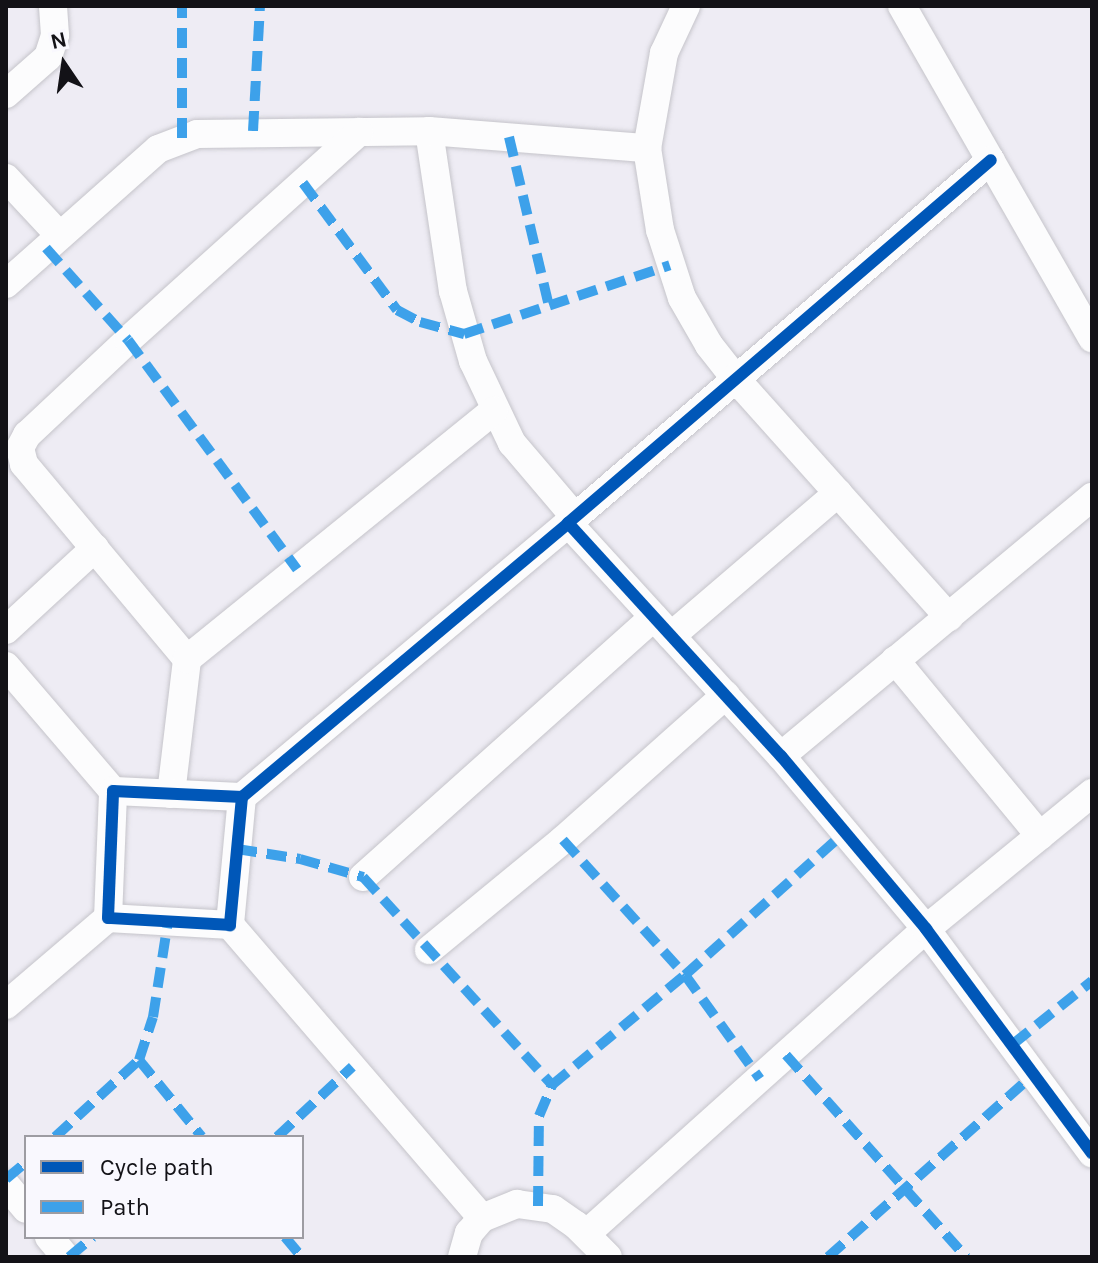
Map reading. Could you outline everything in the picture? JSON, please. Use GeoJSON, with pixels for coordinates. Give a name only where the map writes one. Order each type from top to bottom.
{"type":"FeatureCollection","features":[{"type":"Feature","properties":{"kind":"street"},"geometry":{"type":"LineString","coordinates":[[6,94],[48,57],[55,35],[53,6]]}},
{"type":"Feature","properties":{"kind":"street"},"geometry":{"type":"LineString","coordinates":[[686,6],[664,53],[647,148],[660,230],[678,287],[709,345],[735,378],[949,617]]}},
{"type":"Feature","properties":{"kind":"street"},"geometry":{"type":"LineString","coordinates":[[902,6],[1092,338]]}},
{"type":"Feature","properties":{"kind":"street"},"geometry":{"type":"LineString","coordinates":[[6,284],[142,161],[178,139],[235,131],[429,131],[647,148]]}},
{"type":"Feature","properties":{"kind":"street"},"geometry":{"type":"LineString","coordinates":[[429,131],[453,291],[473,361],[494,410],[530,469],[663,627],[781,756],[926,929],[1092,1153]]}},
{"type":"Feature","properties":{"kind":"street"},"geometry":{"type":"LineString","coordinates":[[187,659],[12,452],[128,340],[359,132]]}},
{"type":"Feature","properties":{"kind":"street"},"geometry":{"type":"LineString","coordinates":[[113,791],[242,797],[572,520],[991,160]]}},
{"type":"Feature","properties":{"kind":"street"},"geometry":{"type":"LineString","coordinates":[[6,178],[60,236]]}},
{"type":"Feature","properties":{"kind":"street"},"geometry":{"type":"LineString","coordinates":[[171,794],[187,659],[494,410]]}},
{"type":"Feature","properties":{"kind":"street"},"geometry":{"type":"LineString","coordinates":[[363,877],[663,627],[838,493]]}},
{"type":"Feature","properties":{"kind":"street"},"geometry":{"type":"LineString","coordinates":[[781,756],[1092,497]]}},
{"type":"Feature","properties":{"kind":"street"},"geometry":{"type":"LineString","coordinates":[[6,630],[95,548]]}},
{"type":"Feature","properties":{"kind":"street"},"geometry":{"type":"LineString","coordinates":[[895,660],[1040,836]]}},
{"type":"Feature","properties":{"kind":"street"},"geometry":{"type":"LineString","coordinates":[[6,666],[113,791],[108,918]]}},
{"type":"Feature","properties":{"kind":"street"},"geometry":{"type":"LineString","coordinates":[[429,950],[563,840],[726,695]]}},
{"type":"Feature","properties":{"kind":"street"},"geometry":{"type":"LineString","coordinates":[[586,1234],[926,929],[1092,793]]}},
{"type":"Feature","properties":{"kind":"street"},"geometry":{"type":"LineString","coordinates":[[230,925],[242,797]]}},
{"type":"Feature","properties":{"kind":"street"},"geometry":{"type":"LineString","coordinates":[[6,1005],[108,918],[230,925],[482,1218]]}},
{"type":"Feature","properties":{"kind":"street"},"geometry":{"type":"LineString","coordinates":[[6,1185],[24,1207]]}},
{"type":"Feature","properties":{"kind":"street"},"geometry":{"type":"LineString","coordinates":[[462,1257],[469,1233],[482,1218],[517,1204],[553,1209],[586,1234],[608,1257]]}},
{"type":"Feature","properties":{"kind":"street"},"geometry":{"type":"LineString","coordinates":[[51,1239],[66,1257]]}},
{"type":"Feature","properties":{"kind":"marked path"},"geometry":{"type":"LineString","coordinates":[[182,6],[182,138]]}},
{"type":"Feature","properties":{"kind":"marked path"},"geometry":{"type":"LineString","coordinates":[[253,131],[260,6]]}},
{"type":"Feature","properties":{"kind":"marked path"},"geometry":{"type":"LineString","coordinates":[[509,137],[549,306]]}},
{"type":"Feature","properties":{"kind":"marked path"},"geometry":{"type":"LineString","coordinates":[[303,183],[397,310],[420,322],[464,334],[670,265]]}},
{"type":"Feature","properties":{"kind":"marked path"},"geometry":{"type":"LineString","coordinates":[[46,248],[128,340],[297,569]]}},
{"type":"Feature","properties":{"kind":"marked path"},"geometry":{"type":"LineString","coordinates":[[538,1206],[539,1116],[552,1085],[685,975],[845,832]]}},
{"type":"Feature","properties":{"kind":"marked path"},"geometry":{"type":"LineString","coordinates":[[563,840],[685,975],[760,1079]]}},
{"type":"Feature","properties":{"kind":"marked path"},"geometry":{"type":"LineString","coordinates":[[237,849],[300,859],[363,877],[552,1085]]}},
{"type":"Feature","properties":{"kind":"marked path"},"geometry":{"type":"LineString","coordinates":[[57,1135],[139,1060],[153,1017],[168,921]]}},
{"type":"Feature","properties":{"kind":"marked path"},"geometry":{"type":"LineString","coordinates":[[1013,1044],[1092,981]]}},
{"type":"Feature","properties":{"kind":"marked path"},"geometry":{"type":"LineString","coordinates":[[786,1055],[966,1257]]}},
{"type":"Feature","properties":{"kind":"marked path"},"geometry":{"type":"LineString","coordinates":[[139,1060],[200,1135]]}},
{"type":"Feature","properties":{"kind":"marked path"},"geometry":{"type":"LineString","coordinates":[[279,1135],[352,1067]]}},
{"type":"Feature","properties":{"kind":"marked path"},"geometry":{"type":"LineString","coordinates":[[828,1257],[1035,1073]]}},
{"type":"Feature","properties":{"kind":"marked path"},"geometry":{"type":"LineString","coordinates":[[6,1179],[24,1164]]}},
{"type":"Feature","properties":{"kind":"marked path"},"geometry":{"type":"LineString","coordinates":[[69,1257],[91,1239]]}},
{"type":"Feature","properties":{"kind":"marked path"},"geometry":{"type":"LineString","coordinates":[[287,1239],[302,1257]]}},
{"type":"Feature","properties":{"kind":"cycle path"},"geometry":{"type":"LineString","coordinates":[[242,797],[230,925],[108,918],[113,791],[242,797],[568,523],[991,160]]}},
{"type":"Feature","properties":{"kind":"cycle path"},"geometry":{"type":"LineString","coordinates":[[568,523],[781,756],[926,929],[1092,1153]]}}]}
